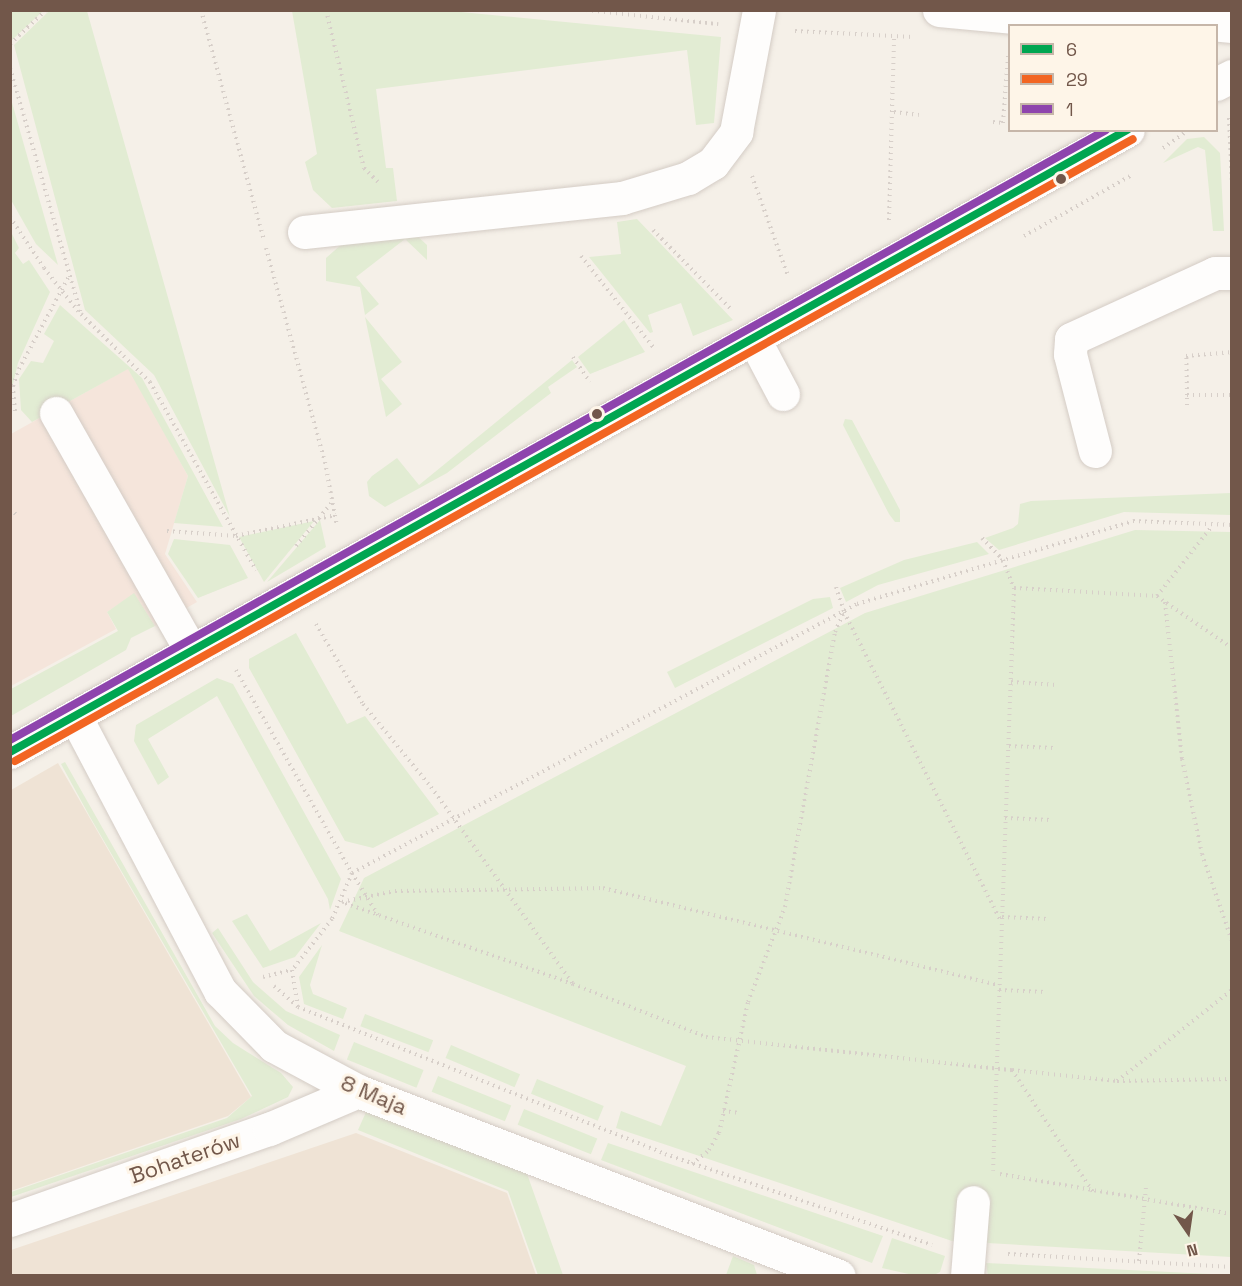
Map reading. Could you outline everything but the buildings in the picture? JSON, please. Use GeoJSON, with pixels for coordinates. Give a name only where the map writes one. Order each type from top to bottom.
{"type":"FeatureCollection","features":[{"type":"Feature","properties":{"kind":"street"},"geometry":{"type":"LineString","coordinates":[[304,232],[622,198],[673,185],[713,163],[736,132],[759,10]]}},
{"type":"Feature","properties":{"kind":"street"},"geometry":{"type":"LineString","coordinates":[[939,10],[1106,24]]}},
{"type":"Feature","properties":{"kind":"street"},"geometry":{"type":"LineString","coordinates":[[1134,24],[1180,21],[1211,24]]}},
{"type":"Feature","properties":{"kind":"street"},"geometry":{"type":"LineString","coordinates":[[1218,83],[1232,76]]}},
{"type":"Feature","properties":{"kind":"street"},"geometry":{"type":"LineString","coordinates":[[10,752],[755,341],[1124,132]]}},
{"type":"Feature","properties":{"kind":"street"},"geometry":{"type":"LineString","coordinates":[[1095,451],[1070,354],[1071,339],[1215,273],[1232,273]]}},
{"type":"Feature","properties":{"kind":"street"},"geometry":{"type":"LineString","coordinates":[[755,341],[783,394]]}},
{"type":"Feature","properties":{"kind":"street"},"geometry":{"type":"LineString","coordinates":[[56,413],[191,651]]}},
{"type":"Feature","properties":{"kind":"street","name":"8 Maja"},"geometry":{"type":"LineString","coordinates":[[75,716],[220,991],[274,1046],[358,1091],[712,1225],[824,1274]]}},
{"type":"Feature","properties":{"kind":"street","name":"Bohaterów"},"geometry":{"type":"LineString","coordinates":[[10,1220],[268,1129],[358,1091]]}},
{"type":"Feature","properties":{"kind":"street"},"geometry":{"type":"LineString","coordinates":[[968,1263],[973,1202]]}},
{"type":"Feature","properties":{"kind":"path"},"geometry":{"type":"LineString","coordinates":[[10,44],[46,10]]}},
{"type":"Feature","properties":{"kind":"path"},"geometry":{"type":"LineString","coordinates":[[201,10],[333,500],[337,529]]}},
{"type":"Feature","properties":{"kind":"path"},"geometry":{"type":"LineString","coordinates":[[326,10],[364,168],[389,193]]}},
{"type":"Feature","properties":{"kind":"path"},"geometry":{"type":"LineString","coordinates":[[890,229],[894,36]]}},
{"type":"Feature","properties":{"kind":"path"},"geometry":{"type":"LineString","coordinates":[[993,123],[1003,123],[1008,43]]}},
{"type":"Feature","properties":{"kind":"path"},"geometry":{"type":"LineString","coordinates":[[10,68],[81,314]]}},
{"type":"Feature","properties":{"kind":"path"},"geometry":{"type":"LineString","coordinates":[[894,112],[919,115]]}},
{"type":"Feature","properties":{"kind":"path"},"geometry":{"type":"LineString","coordinates":[[1228,115],[1232,183]]}},
{"type":"Feature","properties":{"kind":"path"},"geometry":{"type":"LineString","coordinates":[[736,132],[791,283]]}},
{"type":"Feature","properties":{"kind":"path"},"geometry":{"type":"LineString","coordinates":[[622,198],[735,314]]}},
{"type":"Feature","properties":{"kind":"path"},"geometry":{"type":"LineString","coordinates":[[10,217],[61,291],[150,382],[258,575]]}},
{"type":"Feature","properties":{"kind":"path"},"geometry":{"type":"LineString","coordinates":[[580,256],[660,356]]}},
{"type":"Feature","properties":{"kind":"path"},"geometry":{"type":"LineString","coordinates":[[19,423],[13,386],[70,276]]}},
{"type":"Feature","properties":{"kind":"path"},"geometry":{"type":"LineString","coordinates":[[1187,405],[1186,356],[1232,352]]}},
{"type":"Feature","properties":{"kind":"path"},"geometry":{"type":"LineString","coordinates":[[573,357],[590,382]]}},
{"type":"Feature","properties":{"kind":"path"},"geometry":{"type":"LineString","coordinates":[[1187,395],[1232,395]]}},
{"type":"Feature","properties":{"kind":"path"},"geometry":{"type":"LineString","coordinates":[[292,551],[333,500]]}},
{"type":"Feature","properties":{"kind":"path"},"geometry":{"type":"LineString","coordinates":[[10,509],[17,515]]}},
{"type":"Feature","properties":{"kind":"path"},"geometry":{"type":"LineString","coordinates":[[161,530],[236,536],[336,515]]}},
{"type":"Feature","properties":{"kind":"path"},"geometry":{"type":"LineString","coordinates":[[263,977],[292,970],[342,902],[352,873],[860,603],[1133,521],[1232,525]]}},
{"type":"Feature","properties":{"kind":"path"},"geometry":{"type":"LineString","coordinates":[[1157,596],[1212,525]]}},
{"type":"Feature","properties":{"kind":"path"},"geometry":{"type":"LineString","coordinates":[[982,538],[1003,560],[1014,588],[993,1173],[1144,1202],[1232,1214]]}},
{"type":"Feature","properties":{"kind":"path"},"geometry":{"type":"LineString","coordinates":[[836,587],[844,612],[1002,922]]}},
{"type":"Feature","properties":{"kind":"path"},"geometry":{"type":"LineString","coordinates":[[1014,588],[1157,596],[1232,648]]}},
{"type":"Feature","properties":{"kind":"path"},"geometry":{"type":"LineString","coordinates":[[1165,602],[1182,759],[1202,854],[1232,942]]}},
{"type":"Feature","properties":{"kind":"path"},"geometry":{"type":"LineString","coordinates":[[310,612],[363,704],[454,819],[573,984]]}},
{"type":"Feature","properties":{"kind":"path"},"geometry":{"type":"LineString","coordinates":[[692,1164],[709,1150],[718,1133],[737,1039],[785,907],[835,632],[844,612]]}},
{"type":"Feature","properties":{"kind":"path"},"geometry":{"type":"LineString","coordinates":[[234,667],[378,915]]}},
{"type":"Feature","properties":{"kind":"path"},"geometry":{"type":"LineString","coordinates":[[1011,682],[1056,685]]}},
{"type":"Feature","properties":{"kind":"path"},"geometry":{"type":"LineString","coordinates":[[1009,746],[1054,748]]}},
{"type":"Feature","properties":{"kind":"path"},"geometry":{"type":"LineString","coordinates":[[1005,818],[1051,820]]}},
{"type":"Feature","properties":{"kind":"path"},"geometry":{"type":"LineString","coordinates":[[342,902],[395,891],[603,888],[999,987],[1046,992]]}},
{"type":"Feature","properties":{"kind":"path"},"geometry":{"type":"LineString","coordinates":[[342,902],[573,984],[706,1037],[1118,1081],[1232,1079]]}},
{"type":"Feature","properties":{"kind":"path"},"geometry":{"type":"LineString","coordinates":[[1002,917],[1048,919]]}},
{"type":"Feature","properties":{"kind":"path"},"geometry":{"type":"LineString","coordinates":[[292,970],[298,1006]]}},
{"type":"Feature","properties":{"kind":"path"},"geometry":{"type":"LineString","coordinates":[[255,971],[298,1006],[692,1164],[950,1251],[968,1263],[1139,1261],[1232,1267]]}},
{"type":"Feature","properties":{"kind":"path"},"geometry":{"type":"LineString","coordinates":[[1118,1081],[1232,990]]}},
{"type":"Feature","properties":{"kind":"path"},"geometry":{"type":"LineString","coordinates":[[1012,1070],[1093,1192]]}},
{"type":"Feature","properties":{"kind":"path"},"geometry":{"type":"LineString","coordinates":[[723,1111],[740,1113]]}},
{"type":"Feature","properties":{"kind":"path"},"geometry":{"type":"LineString","coordinates":[[1139,1261],[1146,1187]]}},
{"type":"Feature","properties":{"kind":"shaded area"},"geometry":{"type":"Polygon","coordinates":[[[129,368],[188,476],[165,554],[197,602],[155,626],[134,594],[107,612],[116,629],[11,686],[11,434],[129,368]]]}},
{"type":"Feature","properties":{"kind":"shaded area"},"geometry":{"type":"Polygon","coordinates":[[[58,763],[251,1097],[228,1116],[11,1191],[11,790],[58,763]]]}},
{"type":"Feature","properties":{"kind":"shaded area"},"geometry":{"type":"Polygon","coordinates":[[[356,1133],[507,1193],[536,1275],[11,1275],[11,1250],[356,1133]]]}},
{"type":"Feature","properties":{"kind":"green space"},"geometry":{"type":"Polygon","coordinates":[[[11,10],[43,10],[43,11],[11,41],[11,10]]]}},
{"type":"Feature","properties":{"kind":"green space"},"geometry":{"type":"Polygon","coordinates":[[[49,11],[87,11],[230,517],[154,375],[85,310],[14,45],[49,11]]]}},
{"type":"Feature","properties":{"kind":"green space"},"geometry":{"type":"Polygon","coordinates":[[[292,11],[451,11],[721,37],[714,123],[696,125],[687,50],[376,89],[386,168],[393,168],[397,201],[332,208],[313,190],[305,162],[317,154],[292,11]]]}},
{"type":"Feature","properties":{"kind":"green space"},"geometry":{"type":"Polygon","coordinates":[[[11,99],[58,265],[36,244],[11,200],[11,99]]]}},
{"type":"Feature","properties":{"kind":"green space"},"geometry":{"type":"Polygon","coordinates":[[[1204,137],[1220,153],[1224,231],[1213,231],[1205,150],[1198,147],[1163,163],[1187,139],[1204,137]]]}},
{"type":"Feature","properties":{"kind":"green space"},"geometry":{"type":"Polygon","coordinates":[[[637,219],[733,320],[693,336],[681,303],[648,315],[653,332],[650,333],[589,257],[621,254],[617,222],[637,219]]]}},
{"type":"Feature","properties":{"kind":"green space"},"geometry":{"type":"Polygon","coordinates":[[[11,232],[19,248],[15,253],[23,264],[29,260],[50,292],[18,363],[11,392],[11,232]]]}},
{"type":"Feature","properties":{"kind":"green space"},"geometry":{"type":"Polygon","coordinates":[[[415,234],[427,245],[427,260],[405,239],[356,277],[379,304],[365,315],[360,287],[326,281],[326,258],[342,244],[415,234]]]}},
{"type":"Feature","properties":{"kind":"green space"},"geometry":{"type":"Polygon","coordinates":[[[60,305],[142,378],[223,527],[174,523],[188,476],[128,369],[32,422],[21,410],[19,379],[31,361],[43,363],[54,341],[44,334],[60,305]]]}},
{"type":"Feature","properties":{"kind":"green space"},"geometry":{"type":"Polygon","coordinates":[[[365,317],[402,362],[381,379],[402,404],[386,417],[365,317]]]}},
{"type":"Feature","properties":{"kind":"green space"},"geometry":{"type":"Polygon","coordinates":[[[624,320],[645,352],[590,374],[578,357],[624,320]]]}},
{"type":"Feature","properties":{"kind":"green space"},"geometry":{"type":"Polygon","coordinates":[[[572,360],[577,367],[548,387],[551,393],[447,473],[385,507],[369,496],[367,482],[397,458],[419,485],[572,360]]]}},
{"type":"Feature","properties":{"kind":"green space"},"geometry":{"type":"Polygon","coordinates":[[[845,419],[852,420],[900,510],[900,522],[895,522],[889,514],[843,425],[845,419]]]}},
{"type":"Feature","properties":{"kind":"green space"},"geometry":{"type":"Polygon","coordinates":[[[1231,493],[1231,515],[1124,512],[999,550],[985,538],[1018,524],[1020,504],[1031,501],[1231,493]]]}},
{"type":"Feature","properties":{"kind":"green space"},"geometry":{"type":"Polygon","coordinates":[[[320,520],[326,547],[267,582],[320,520]]]}},
{"type":"Feature","properties":{"kind":"green space"},"geometry":{"type":"Polygon","coordinates":[[[314,521],[264,582],[239,537],[314,521]]]}},
{"type":"Feature","properties":{"kind":"green space"},"geometry":{"type":"Polygon","coordinates":[[[1135,530],[1231,532],[1231,1257],[952,1241],[616,1128],[621,1111],[661,1126],[686,1066],[339,931],[364,878],[865,613],[1135,530]]]}},
{"type":"Feature","properties":{"kind":"green space"},"geometry":{"type":"Polygon","coordinates":[[[174,539],[230,545],[248,578],[198,598],[168,554],[174,539]]]}},
{"type":"Feature","properties":{"kind":"green space"},"geometry":{"type":"Polygon","coordinates":[[[977,542],[989,554],[878,585],[846,602],[840,588],[904,560],[977,542]]]}},
{"type":"Feature","properties":{"kind":"green space"},"geometry":{"type":"Polygon","coordinates":[[[134,593],[155,626],[131,638],[126,650],[11,716],[11,689],[118,631],[107,612],[134,593]]]}},
{"type":"Feature","properties":{"kind":"green space"},"geometry":{"type":"Polygon","coordinates":[[[830,597],[833,608],[675,688],[667,672],[813,599],[830,597]]]}},
{"type":"Feature","properties":{"kind":"green space"},"geometry":{"type":"Polygon","coordinates":[[[296,633],[347,724],[365,716],[439,814],[373,848],[345,841],[249,668],[249,659],[296,633]]]}},
{"type":"Feature","properties":{"kind":"green space"},"geometry":{"type":"Polygon","coordinates":[[[217,678],[233,684],[341,879],[330,910],[328,899],[217,696],[148,739],[169,777],[158,785],[134,741],[136,725],[217,678]]]}},
{"type":"Feature","properties":{"kind":"green space"},"geometry":{"type":"Polygon","coordinates":[[[65,762],[215,1026],[233,1043],[281,1073],[293,1087],[288,1097],[241,1119],[11,1197],[11,1192],[227,1118],[252,1096],[90,817],[61,764],[65,762]]]}},
{"type":"Feature","properties":{"kind":"green space"},"geometry":{"type":"Polygon","coordinates":[[[247,914],[270,951],[321,923],[295,957],[263,968],[232,921],[247,914]]]}},
{"type":"Feature","properties":{"kind":"green space"},"geometry":{"type":"Polygon","coordinates":[[[218,928],[253,982],[286,1011],[340,1035],[334,1051],[288,1025],[254,996],[212,933],[218,928]]]}},
{"type":"Feature","properties":{"kind":"green space"},"geometry":{"type":"Polygon","coordinates":[[[322,945],[310,985],[313,994],[347,1008],[343,1019],[304,1004],[299,977],[322,945]]]}},
{"type":"Feature","properties":{"kind":"green space"},"geometry":{"type":"Polygon","coordinates":[[[365,1014],[433,1040],[428,1052],[360,1026],[365,1014]]]}},
{"type":"Feature","properties":{"kind":"green space"},"geometry":{"type":"Polygon","coordinates":[[[354,1042],[424,1070],[416,1088],[347,1060],[354,1042]]]}},
{"type":"Feature","properties":{"kind":"green space"},"geometry":{"type":"Polygon","coordinates":[[[451,1045],[520,1074],[515,1087],[446,1058],[451,1045]]]}},
{"type":"Feature","properties":{"kind":"green space"},"geometry":{"type":"Polygon","coordinates":[[[438,1076],[511,1106],[505,1121],[432,1092],[438,1076]]]}},
{"type":"Feature","properties":{"kind":"green space"},"geometry":{"type":"Polygon","coordinates":[[[537,1079],[604,1106],[598,1121],[531,1094],[537,1079]]]}},
{"type":"Feature","properties":{"kind":"green space"},"geometry":{"type":"Polygon","coordinates":[[[524,1109],[597,1139],[591,1154],[518,1125],[524,1109]]]}},
{"type":"Feature","properties":{"kind":"green space"},"geometry":{"type":"Polygon","coordinates":[[[366,1112],[526,1171],[563,1275],[538,1275],[508,1191],[358,1130],[366,1112]]]}},
{"type":"Feature","properties":{"kind":"green space"},"geometry":{"type":"Polygon","coordinates":[[[608,1143],[883,1236],[872,1263],[601,1160],[608,1143]]]}},
{"type":"Feature","properties":{"kind":"green space"},"geometry":{"type":"Polygon","coordinates":[[[892,1238],[945,1256],[940,1272],[934,1275],[913,1275],[882,1268],[892,1238]]]}},
{"type":"Feature","properties":{"kind":"green space"},"geometry":{"type":"Polygon","coordinates":[[[733,1256],[754,1265],[757,1275],[726,1275],[733,1256]]]}},
{"type":"Feature","properties":{"kind":"green space"},"geometry":{"type":"Polygon","coordinates":[[[986,1263],[1231,1275],[988,1276],[986,1263]]]}},
{"type":"Feature","properties":{"kind":"transit line","name":"1"},"geometry":{"type":"LineString","coordinates":[[10,740],[1102,132]]}},
{"type":"Feature","properties":{"kind":"transit line","name":"6"},"geometry":{"type":"LineString","coordinates":[[10,752],[1123,132]]}},
{"type":"Feature","properties":{"kind":"transit line","name":"29"},"geometry":{"type":"LineString","coordinates":[[15,761],[1133,139]]}}]}
